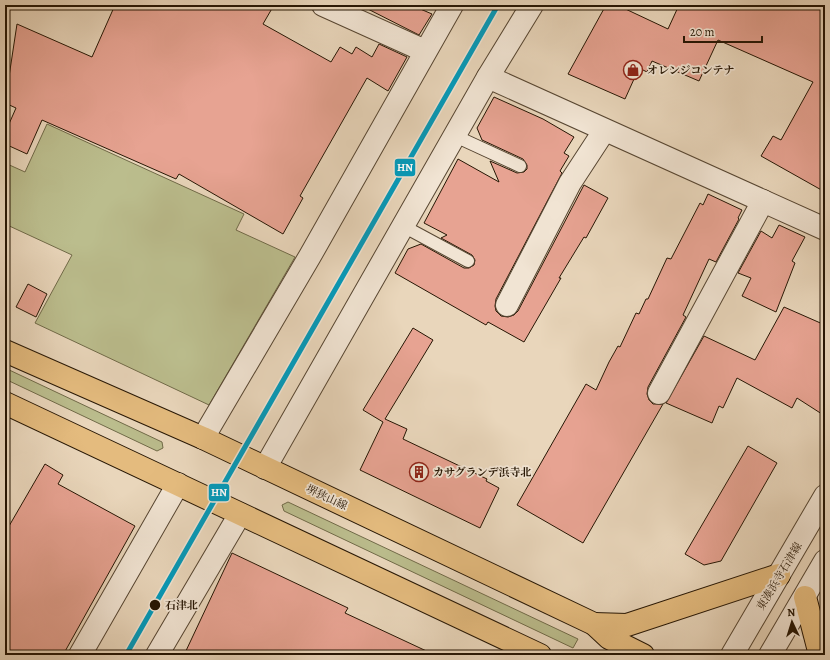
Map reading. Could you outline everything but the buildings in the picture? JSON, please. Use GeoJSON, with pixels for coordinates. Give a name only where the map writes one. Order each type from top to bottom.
{"type":"FeatureCollection","features":[{"type":"Feature","properties":{"kind":"main road","name":"堺狭山線"},"geometry":{"type":"LineString","coordinates":[[5,351],[203,438],[594,624],[609,638],[642,655]]}},
{"type":"Feature","properties":{"kind":"main road"},"geometry":{"type":"LineString","coordinates":[[5,403],[540,655]]}},
{"type":"Feature","properties":{"kind":"main road"},"geometry":{"type":"LineString","coordinates":[[594,624],[627,625],[779,575]]}},
{"type":"Feature","properties":{"kind":"main road"},"geometry":{"type":"LineString","coordinates":[[805,597],[820,655]]}},
{"type":"Feature","properties":{"kind":"street"},"geometry":{"type":"LineString","coordinates":[[323,5],[425,51]]}},
{"type":"Feature","properties":{"kind":"street"},"geometry":{"type":"LineString","coordinates":[[203,438],[310,256],[452,5]]}},
{"type":"Feature","properties":{"kind":"street"},"geometry":{"type":"LineString","coordinates":[[265,468],[454,136],[532,5]]}},
{"type":"Feature","properties":{"kind":"street"},"geometry":{"type":"LineString","coordinates":[[488,78],[825,229]]}},
{"type":"Feature","properties":{"kind":"street"},"geometry":{"type":"LineString","coordinates":[[507,305],[570,183],[604,131]]}},
{"type":"Feature","properties":{"kind":"street"},"geometry":{"type":"LineString","coordinates":[[659,393],[763,201]]}},
{"type":"Feature","properties":{"kind":"street"},"geometry":{"type":"LineString","coordinates":[[80,655],[178,484]]}},
{"type":"Feature","properties":{"kind":"street","name":"東湊浜寺石津線"},"geometry":{"type":"LineString","coordinates":[[732,655],[825,496]]}},
{"type":"Feature","properties":{"kind":"street"},"geometry":{"type":"LineString","coordinates":[[157,655],[240,514]]}},
{"type":"Feature","properties":{"kind":"street"},"geometry":{"type":"LineString","coordinates":[[770,655],[825,561]]}},
{"type":"Feature","properties":{"kind":"lane"},"geometry":{"type":"LineString","coordinates":[[454,136],[520,166]]}},
{"type":"Feature","properties":{"kind":"lane"},"geometry":{"type":"LineString","coordinates":[[403,226],[468,261]]}},
{"type":"Feature","properties":{"kind":"green space"},"geometry":{"type":"Polygon","coordinates":[[[47,124],[244,214],[236,230],[295,257],[209,405],[35,323],[72,255],[5,224],[5,163],[25,172],[47,124]]]}},
{"type":"Feature","properties":{"kind":"green space"},"geometry":{"type":"Polygon","coordinates":[[[5,368],[162,442],[163,448],[157,451],[5,379],[5,368]]]}},
{"type":"Feature","properties":{"kind":"green space"},"geometry":{"type":"Polygon","coordinates":[[[288,502],[578,639],[573,648],[284,511],[282,505],[288,502]]]}},
{"type":"Feature","properties":{"kind":"transit line","name":"HN"},"geometry":{"type":"LineString","coordinates":[[126,655],[498,5]]}},
{"type":"Feature","properties":{"kind":"place","name":"オレンジコンテナ"},"geometry":{"type":"Point","coordinates":[633,70]}},
{"type":"Feature","properties":{"kind":"place","name":"カサグランデ浜寺北"},"geometry":{"type":"Point","coordinates":[419,472]}},
{"type":"Feature","properties":{"kind":"place","name":"石津北"},"geometry":{"type":"Point","coordinates":[155,605]}}]}
